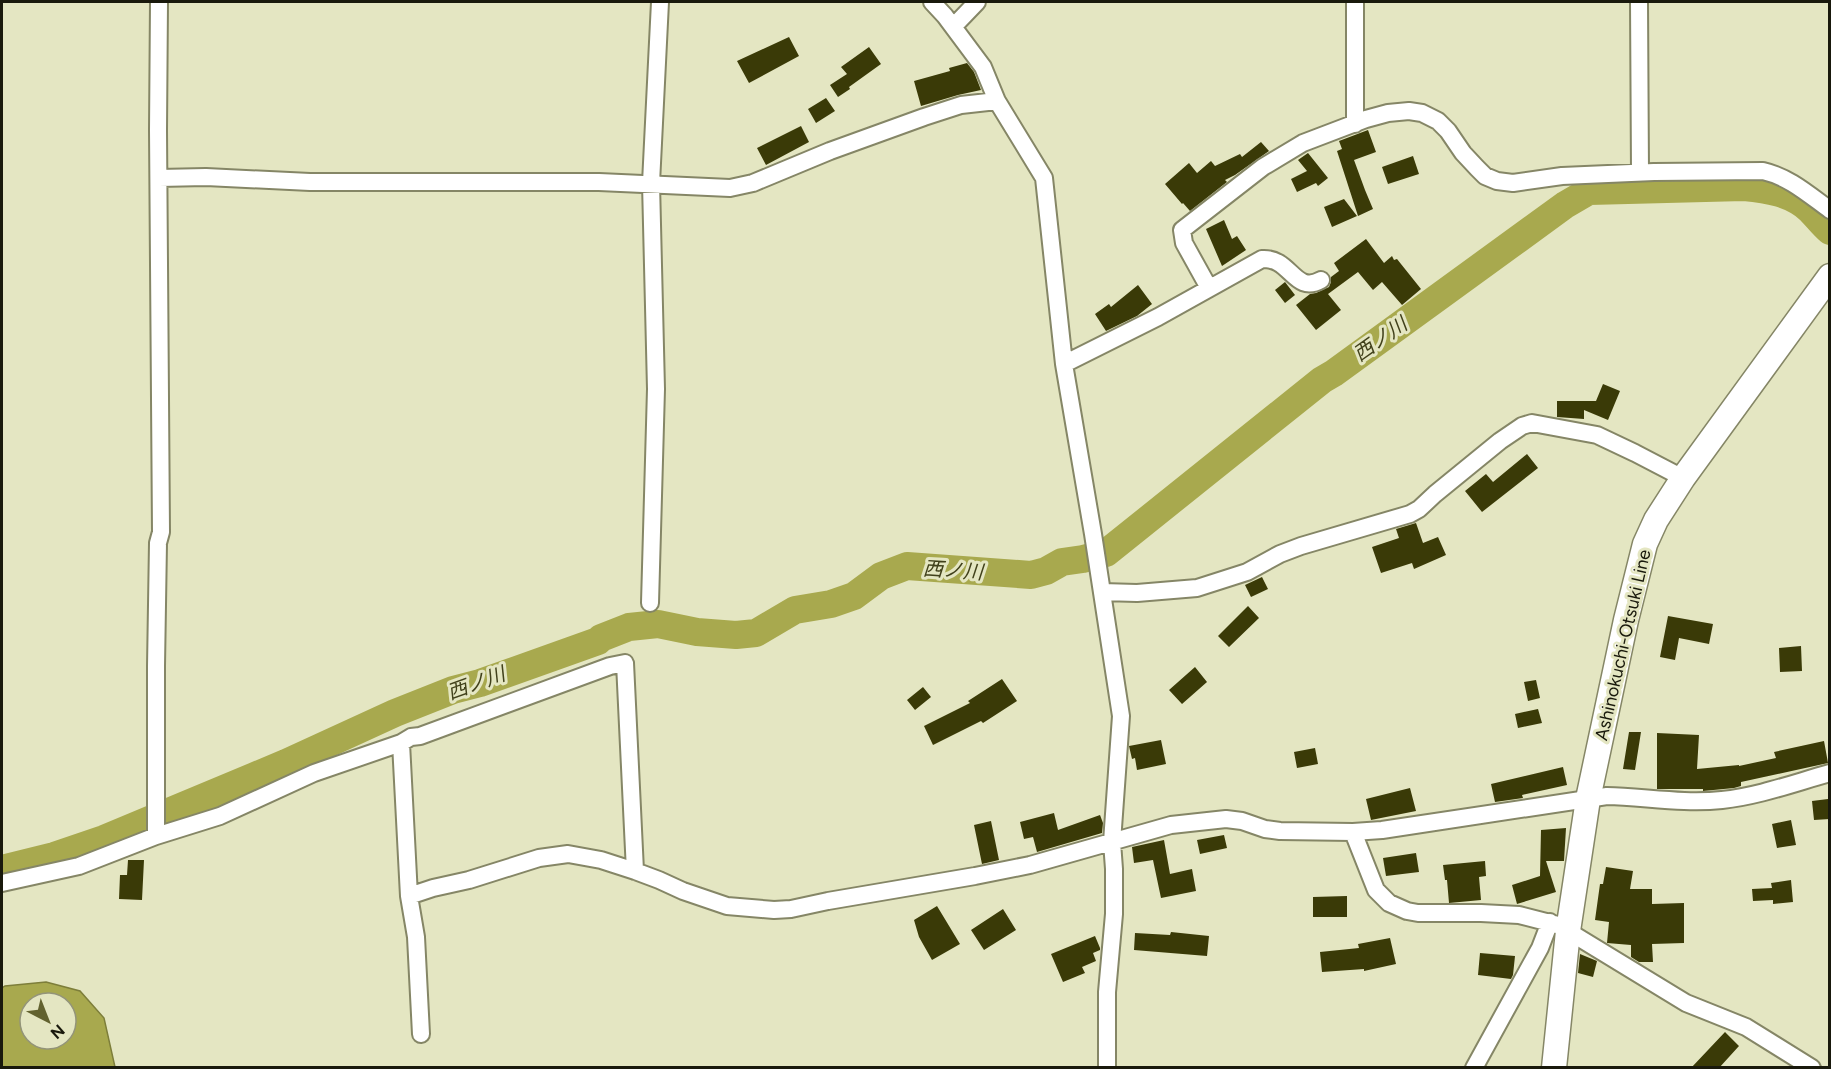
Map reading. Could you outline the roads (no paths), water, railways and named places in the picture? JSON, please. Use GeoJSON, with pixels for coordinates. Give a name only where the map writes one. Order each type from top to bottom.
{"type":"FeatureCollection","features":[{"type":"Feature","properties":{"kind":"main road","name":"Ashinokuchi-Otsuki Line"},"geometry":{"type":"LineString","coordinates":[[1554,1068],[1559,926],[1626,620],[1645,544],[1656,520],[1683,478],[1830,276]]}},
{"type":"Feature","properties":{"kind":"street"},"geometry":{"type":"LineString","coordinates":[[156,836],[158,543],[161,532],[159,2]]}},
{"type":"Feature","properties":{"kind":"street"},"geometry":{"type":"LineString","coordinates":[[650,603],[656,389],[651,183],[660,2]]}},
{"type":"Feature","properties":{"kind":"street"},"geometry":{"type":"LineString","coordinates":[[932,2],[983,67],[997,101],[1044,178],[1064,364],[1121,716],[1112,842],[1114,914],[1107,992],[1107,1068]]}},
{"type":"Feature","properties":{"kind":"street"},"geometry":{"type":"LineString","coordinates":[[953,27],[977,2]]}},
{"type":"Feature","properties":{"kind":"street"},"geometry":{"type":"LineString","coordinates":[[1355,2],[1355,123]]}},
{"type":"Feature","properties":{"kind":"street"},"geometry":{"type":"LineString","coordinates":[[1640,2],[1640,173]]}},
{"type":"Feature","properties":{"kind":"street"},"geometry":{"type":"LineString","coordinates":[[159,178],[206,177],[310,182],[651,183],[730,188],[753,183],[874,134],[961,105],[997,101]]}},
{"type":"Feature","properties":{"kind":"street"},"geometry":{"type":"LineString","coordinates":[[1209,288],[1184,243],[1182,230],[1246,179],[1284,153],[1303,143],[1388,113],[1409,111],[1422,113],[1438,121],[1448,130],[1463,153],[1477,168],[1485,176],[1497,181],[1513,183],[1562,176],[1640,173],[1763,171],[1794,183],[1830,210]]}},
{"type":"Feature","properties":{"kind":"street"},"geometry":{"type":"LineString","coordinates":[[1064,364],[1158,317],[1262,259],[1274,259],[1303,284],[1309,285],[1321,280]]}},
{"type":"Feature","properties":{"kind":"street"},"geometry":{"type":"LineString","coordinates":[[1102,592],[1137,593],[1197,588],[1247,572],[1280,554],[1301,546],[1410,514],[1500,441],[1522,426],[1532,423],[1597,435],[1683,478]]}},
{"type":"Feature","properties":{"kind":"street"},"geometry":{"type":"LineString","coordinates":[[2,883],[79,866],[156,836],[220,816],[314,773],[610,666],[625,663],[635,871]]}},
{"type":"Feature","properties":{"kind":"street"},"geometry":{"type":"LineString","coordinates":[[401,743],[409,896],[416,937],[421,1034]]}},
{"type":"Feature","properties":{"kind":"street"},"geometry":{"type":"LineString","coordinates":[[409,896],[539,858],[568,854],[635,871],[727,906],[790,909],[1030,865],[1171,825],[1226,819],[1280,831],[1382,830],[1607,796],[1675,802],[1722,800],[1752,796],[1830,773]]}},
{"type":"Feature","properties":{"kind":"street"},"geometry":{"type":"LineString","coordinates":[[1353,832],[1376,890],[1396,907],[1418,913],[1519,915],[1559,926],[1686,1003],[1746,1027],[1812,1068]]}},
{"type":"Feature","properties":{"kind":"street"},"geometry":{"type":"LineString","coordinates":[[1474,1068],[1529,970],[1559,926]]}},
{"type":"Feature","properties":{"kind":"waterway","name":"西ノ川"},"geometry":{"type":"LineString","coordinates":[[2,869],[54,856],[104,839],[286,763],[395,713],[453,690],[480,683],[598,641],[629,627],[658,624],[697,632],[736,635],[756,633],[795,610],[831,604],[854,596],[881,576],[907,566],[1031,575],[1046,571],[1062,562],[1106,553],[1322,380],[1565,205],[1589,191],[1744,187],[1761,189],[1779,193],[1803,204],[1830,231]]}}]}
